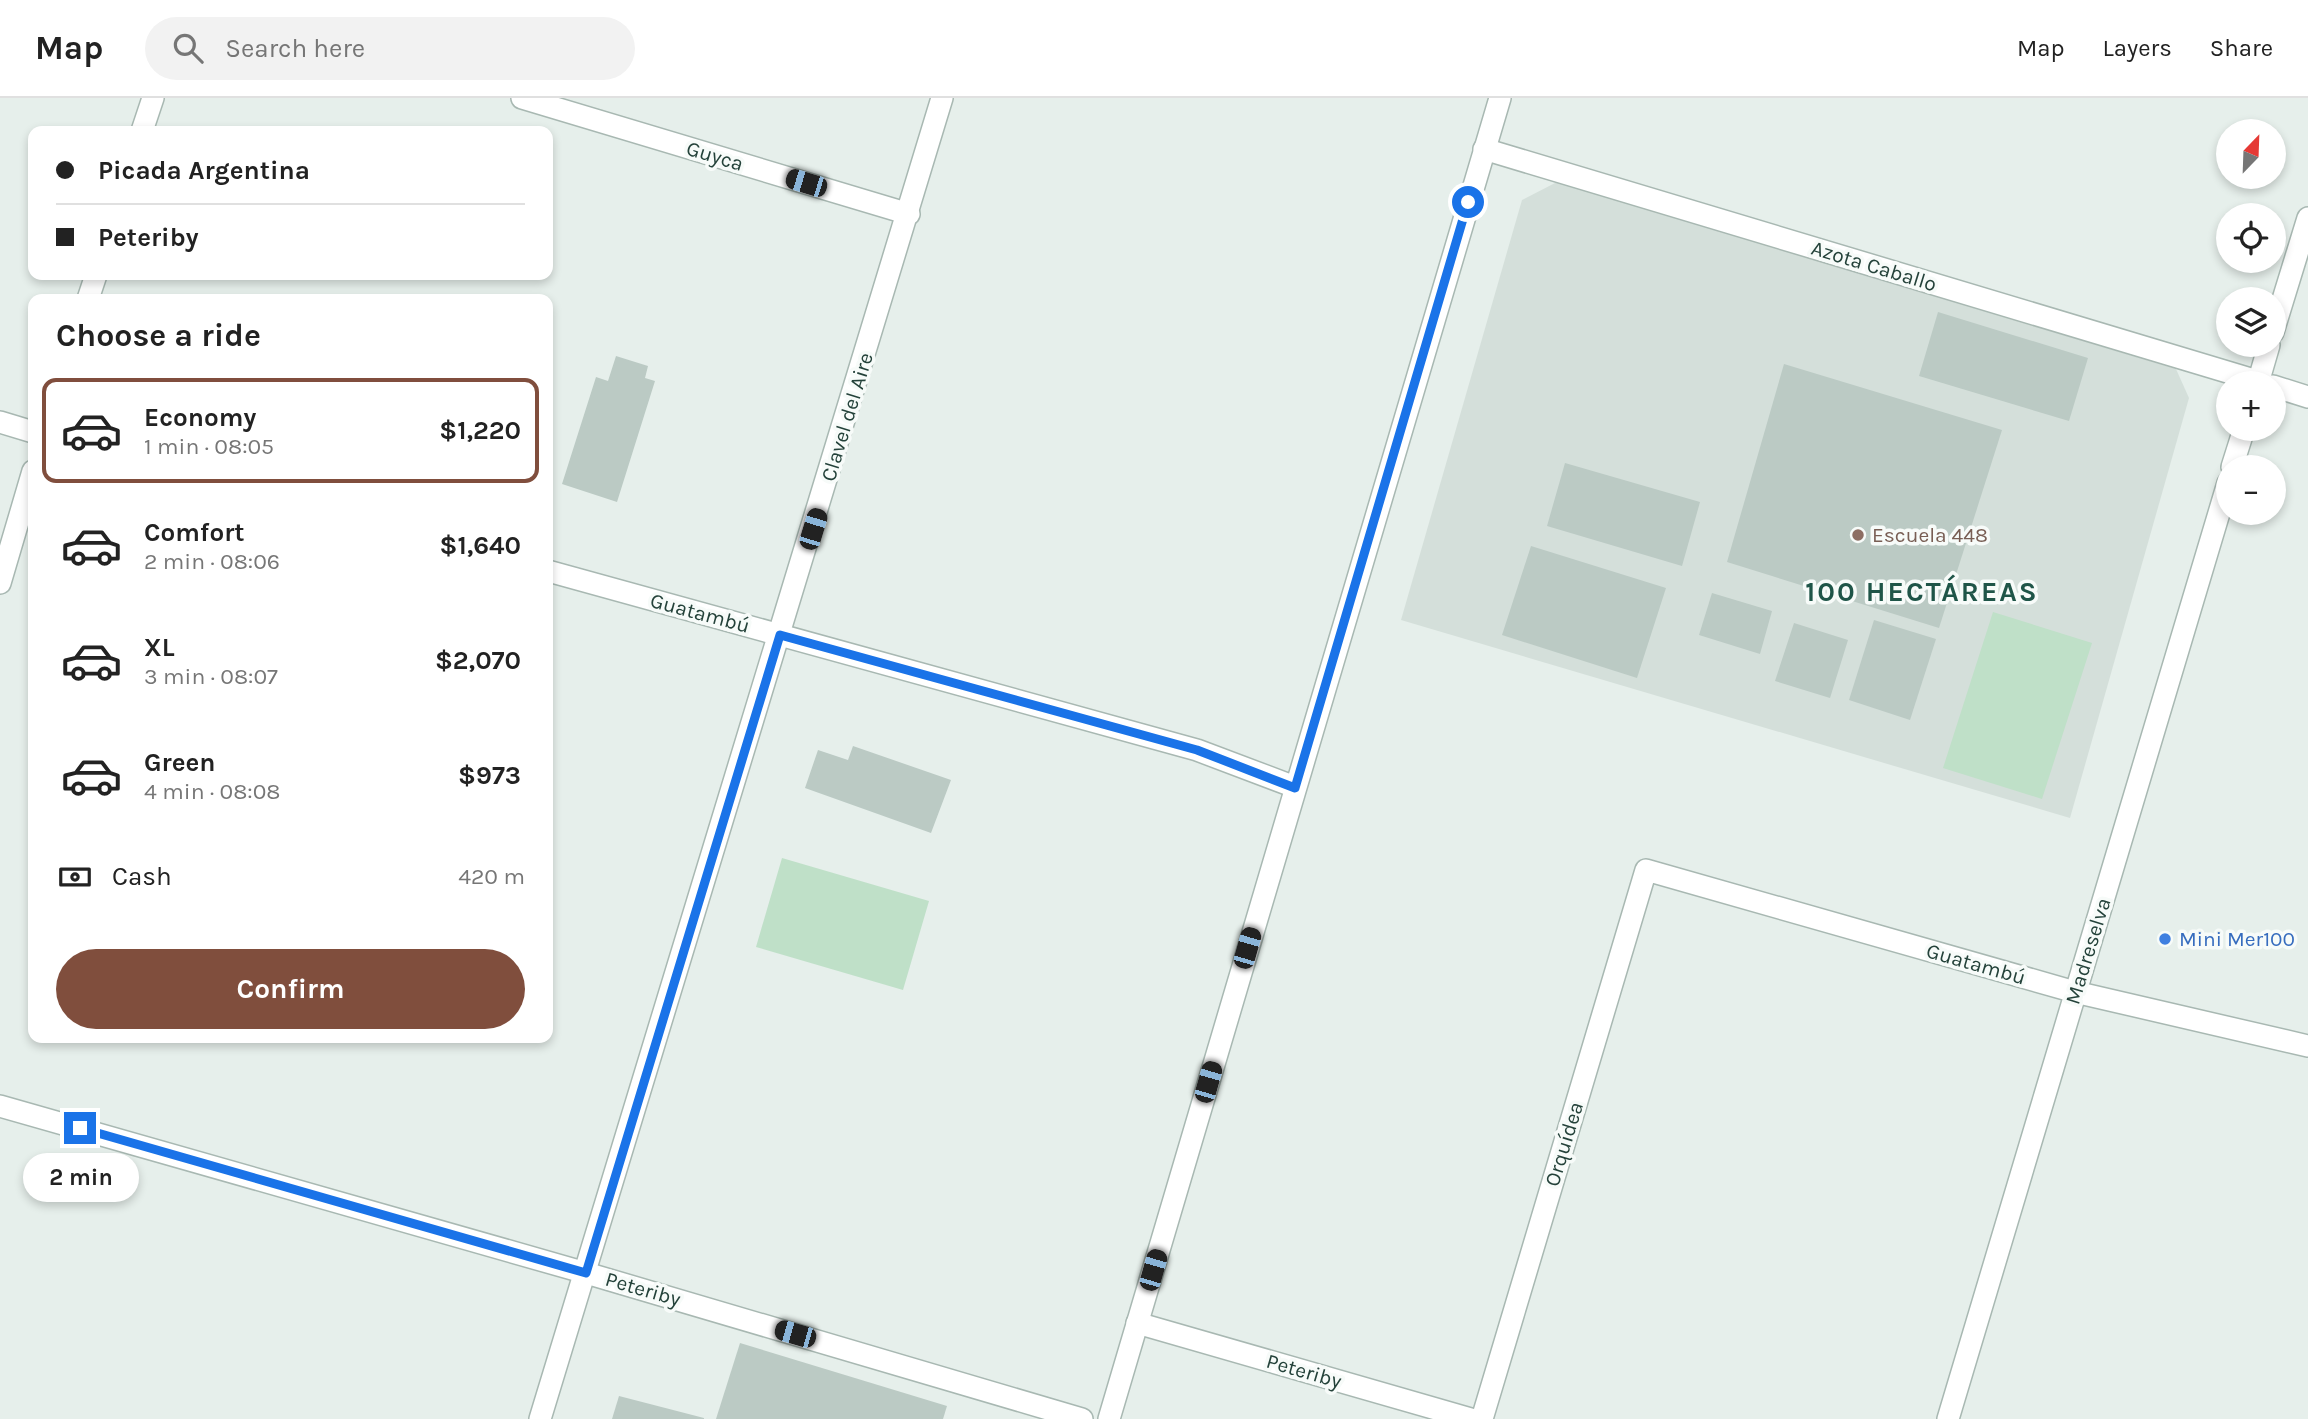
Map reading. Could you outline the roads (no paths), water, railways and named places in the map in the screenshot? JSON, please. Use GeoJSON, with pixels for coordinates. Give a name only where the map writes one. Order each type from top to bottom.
{"type":"FeatureCollection","features":[{"type":"Feature","properties":{"kind":"street"},"geometry":{"type":"LineString","coordinates":[[144,126],[153,98]]}},
{"type":"Feature","properties":{"kind":"street","name":"Guyca"},"geometry":{"type":"LineString","coordinates":[[522,98],[909,214]]}},
{"type":"Feature","properties":{"kind":"street","name":"Clavel del Aire"},"geometry":{"type":"LineString","coordinates":[[540,1419],[909,214],[942,98]]}},
{"type":"Feature","properties":{"kind":"street"},"geometry":{"type":"LineString","coordinates":[[1109,1419],[1500,98]]}},
{"type":"Feature","properties":{"kind":"street","name":"Azota Caballo"},"geometry":{"type":"LineString","coordinates":[[1484,149],[2220,371]]}},
{"type":"Feature","properties":{"kind":"street"},"geometry":{"type":"LineString","coordinates":[[2286,290],[2308,218]]}},
{"type":"Feature","properties":{"kind":"street","name":"Azota Caballo"},"geometry":{"type":"LineString","coordinates":[[2286,391],[2308,397]]}},
{"type":"Feature","properties":{"kind":"street"},"geometry":{"type":"LineString","coordinates":[[0,422],[28,430]]}},
{"type":"Feature","properties":{"kind":"street"},"geometry":{"type":"LineString","coordinates":[[0,583],[28,488]]}},
{"type":"Feature","properties":{"kind":"street","name":"Madreselva"},"geometry":{"type":"LineString","coordinates":[[1948,1419],[2216,523]]}},
{"type":"Feature","properties":{"kind":"street","name":"Guatambú"},"geometry":{"type":"LineString","coordinates":[[553,572],[1197,750],[1295,788]]}},
{"type":"Feature","properties":{"kind":"street","name":"Guatambú"},"geometry":{"type":"LineString","coordinates":[[1646,870],[2075,992],[2308,1046]]}},
{"type":"Feature","properties":{"kind":"street","name":"Orquídea"},"geometry":{"type":"LineString","coordinates":[[1482,1419],[1646,870]]}},
{"type":"Feature","properties":{"kind":"street","name":"Peteriby"},"geometry":{"type":"LineString","coordinates":[[0,1105],[1082,1419]]}},
{"type":"Feature","properties":{"kind":"street","name":"Peteriby"},"geometry":{"type":"LineString","coordinates":[[1138,1323],[1471,1419]]}},
{"type":"Feature","properties":{"kind":"place","name":"Escuela 448"},"geometry":{"type":"Point","coordinates":[1858,535]}},
{"type":"Feature","properties":{"kind":"place","name":"Mini Mer100"},"geometry":{"type":"Point","coordinates":[2165,939]}},
{"type":"Feature","properties":{"kind":"district","name":"100 HECTÁREAS"},"geometry":{"type":"Point","coordinates":[1922,591]}}]}
